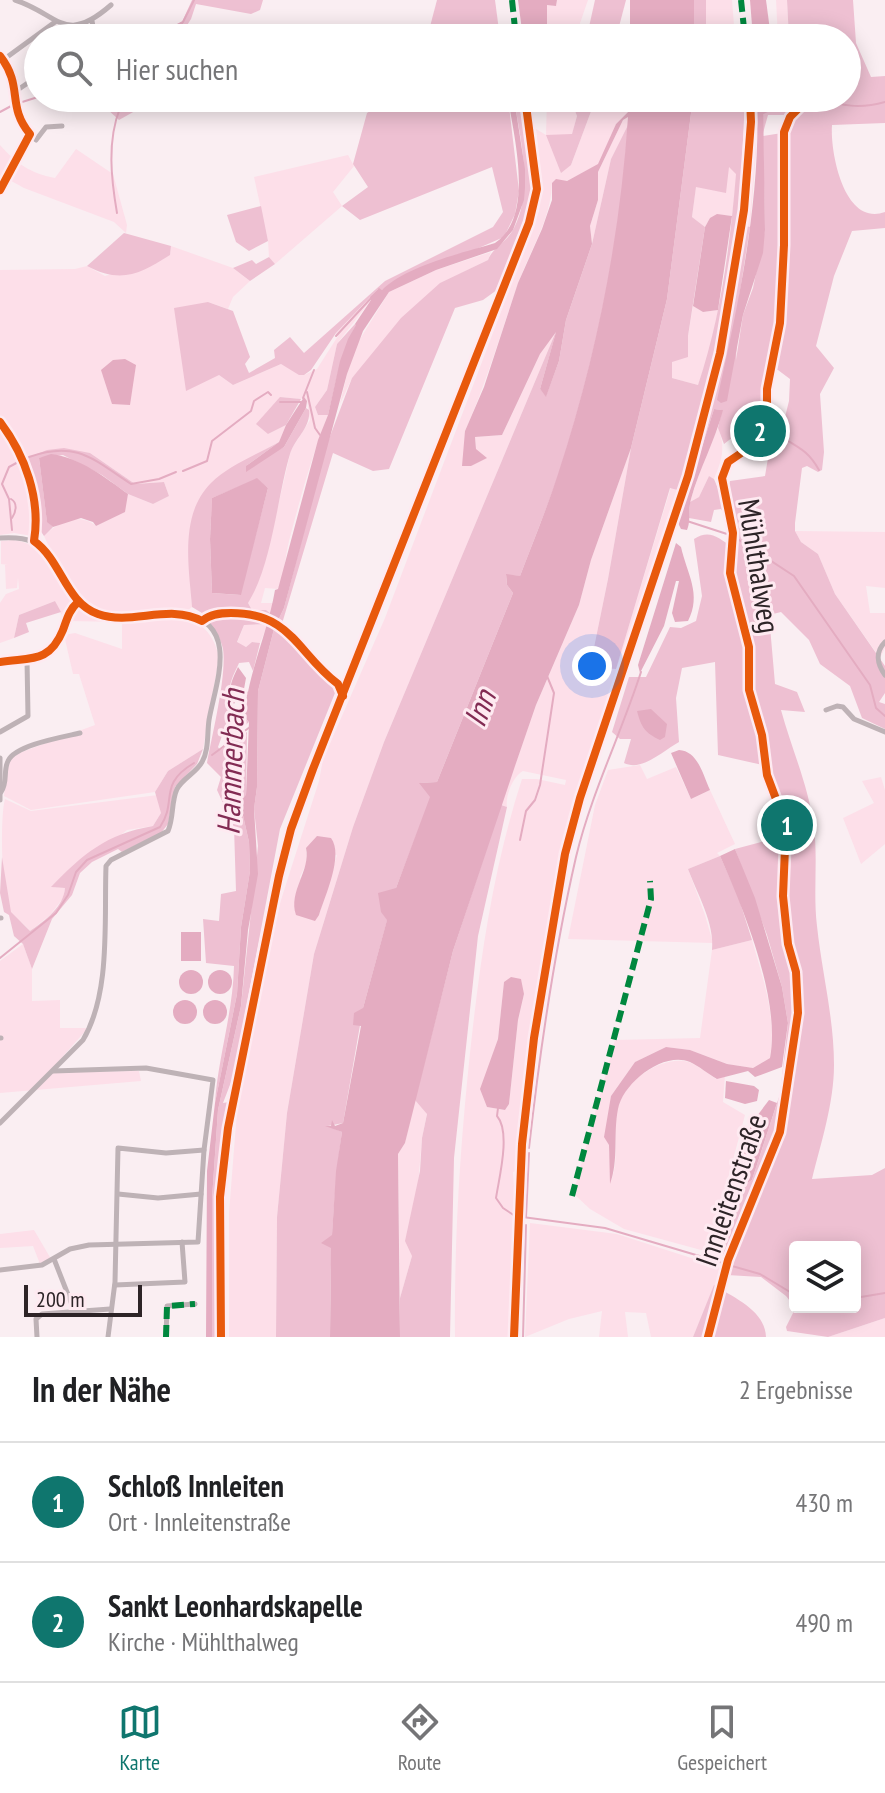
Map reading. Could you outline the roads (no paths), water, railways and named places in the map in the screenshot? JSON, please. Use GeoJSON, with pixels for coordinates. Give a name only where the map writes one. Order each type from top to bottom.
{"type":"FeatureCollection","features":[{"type":"Feature","properties":{"kind":"street"},"geometry":{"type":"LineString","coordinates":[[15,0],[36,6],[55,22],[63,24],[92,21],[111,5]]}},
{"type":"Feature","properties":{"kind":"street"},"geometry":{"type":"LineString","coordinates":[[24,43],[2,58],[13,78],[16,91],[14,104],[21,123],[36,140],[46,127],[62,126]]}},
{"type":"Feature","properties":{"kind":"street"},"geometry":{"type":"LineString","coordinates":[[16,91],[24,86]]}},
{"type":"Feature","properties":{"kind":"street"},"geometry":{"type":"LineString","coordinates":[[0,190],[30,134]]}},
{"type":"Feature","properties":{"kind":"street"},"geometry":{"type":"LineString","coordinates":[[0,422],[22,455],[29,477],[36,530],[34,541]]}},
{"type":"Feature","properties":{"kind":"street","name":"Mühlthalweg"},"geometry":{"type":"LineString","coordinates":[[761,728],[749,690],[749,647],[730,573],[733,535],[723,489],[723,471],[728,462],[759,441],[765,429]]}},
{"type":"Feature","properties":{"kind":"street"},"geometry":{"type":"LineString","coordinates":[[0,538],[34,541],[50,555],[78,602],[105,616],[191,615],[214,633],[220,648],[221,666],[206,752],[196,770],[178,789],[167,832],[108,863],[102,986],[97,1010],[83,1040],[0,1123]]}},
{"type":"Feature","properties":{"kind":"street"},"geometry":{"type":"LineString","coordinates":[[0,662],[42,656],[55,645],[69,613],[78,602]]}},
{"type":"Feature","properties":{"kind":"street"},"geometry":{"type":"LineString","coordinates":[[885,642],[877,656],[885,675]]}},
{"type":"Feature","properties":{"kind":"street"},"geometry":{"type":"LineString","coordinates":[[0,732],[28,716],[27,660]]}},
{"type":"Feature","properties":{"kind":"street"},"geometry":{"type":"LineString","coordinates":[[826,710],[843,707],[854,719],[885,732]]}},
{"type":"Feature","properties":{"kind":"street","name":"Innleitenstraße"},"geometry":{"type":"LineString","coordinates":[[708,1337],[727,1264],[780,1132],[798,1013],[796,972],[788,944],[783,896],[785,848],[776,799],[767,775],[761,728]]}},
{"type":"Feature","properties":{"kind":"street"},"geometry":{"type":"LineString","coordinates":[[1,792],[5,787],[6,763],[12,754],[22,748],[80,733]]}},
{"type":"Feature","properties":{"kind":"street"},"geometry":{"type":"LineString","coordinates":[[0,758],[0,800]]}},
{"type":"Feature","properties":{"kind":"street"},"geometry":{"type":"LineString","coordinates":[[0,1270],[42,1265],[70,1249],[89,1245],[198,1242],[204,1150],[213,1080],[146,1068],[52,1071]]}},
{"type":"Feature","properties":{"kind":"street"},"geometry":{"type":"LineString","coordinates":[[108,1337],[115,1285],[118,1148],[166,1153],[204,1150]]}},
{"type":"Feature","properties":{"kind":"street"},"geometry":{"type":"LineString","coordinates":[[118,1194],[158,1198],[201,1194]]}},
{"type":"Feature","properties":{"kind":"street"},"geometry":{"type":"LineString","coordinates":[[115,1285],[185,1282],[182,1242]]}},
{"type":"Feature","properties":{"kind":"street"},"geometry":{"type":"LineString","coordinates":[[54,1259],[74,1310]]}},
{"type":"Feature","properties":{"kind":"street"},"geometry":{"type":"LineString","coordinates":[[166,1337],[167,1306],[195,1304]]}},
{"type":"Feature","properties":{"kind":"street"},"geometry":{"type":"LineString","coordinates":[[37,1337],[38,1317],[48,1312],[110,1309]]}},
{"type":"Feature","properties":{"kind":"water"},"geometry":{"type":"Polygon","coordinates":[[[518,0],[557,0],[556,6],[547,5],[547,24],[521,24],[518,0]]]}},
{"type":"Feature","properties":{"kind":"water"},"geometry":{"type":"Polygon","coordinates":[[[630,0],[694,0],[694,24],[630,24],[630,0]]]}},
{"type":"Feature","properties":{"kind":"water"},"geometry":{"type":"Polygon","coordinates":[[[750,0],[766,0],[769,24],[752,24],[750,0]]]}},
{"type":"Feature","properties":{"kind":"water"},"geometry":{"type":"Polygon","coordinates":[[[510,112],[516,112],[525,169],[524,200],[513,230],[497,249],[436,270],[389,292],[363,331],[347,374],[284,608],[274,629],[258,691],[254,809],[258,874],[248,930],[241,1006],[218,1110],[212,1199],[212,1337],[206,1337],[207,1171],[215,1103],[237,994],[241,927],[250,871],[249,842],[240,802],[246,795],[249,722],[244,710],[247,696],[241,691],[234,704],[230,695],[231,686],[238,667],[246,678],[244,689],[248,692],[318,440],[328,415],[340,361],[355,324],[370,297],[379,288],[382,290],[420,267],[495,243],[507,231],[515,215],[518,196],[517,154],[510,112]]]}},
{"type":"Feature","properties":{"kind":"water","name":"Inn"},"geometry":{"type":"Polygon","coordinates":[[[628,112],[691,112],[667,299],[631,448],[591,560],[579,605],[536,705],[453,951],[405,1143],[398,1154],[400,1337],[330,1337],[331,1248],[321,1243],[332,1235],[342,1132],[325,1126],[331,1126],[332,1120],[335,1126],[343,1123],[361,1026],[353,1025],[354,1013],[363,1008],[387,920],[381,912],[378,893],[396,888],[430,797],[419,783],[437,782],[513,593],[507,585],[506,574],[520,576],[558,474],[584,386],[604,297],[619,208],[628,117],[623,120],[598,172],[598,200],[590,226],[592,244],[566,320],[559,361],[546,397],[540,389],[556,332],[540,354],[502,435],[475,437],[476,449],[487,458],[471,466],[462,466],[465,431],[484,387],[518,283],[542,229],[552,200],[552,183],[556,179],[567,181],[598,164],[616,124],[628,112]]]}},
{"type":"Feature","properties":{"kind":"water"},"geometry":{"type":"Polygon","coordinates":[[[757,112],[763,112],[763,253],[743,315],[727,401],[721,403],[717,400],[747,250],[757,112]]]}},
{"type":"Feature","properties":{"kind":"water"},"geometry":{"type":"Polygon","coordinates":[[[717,214],[732,216],[718,310],[703,312],[693,306],[705,227],[710,218],[717,214]]]}},
{"type":"Feature","properties":{"kind":"water"},"geometry":{"type":"Polygon","coordinates":[[[125,359],[136,365],[130,405],[112,404],[101,370],[113,360],[125,359]]]}},
{"type":"Feature","properties":{"kind":"water"},"geometry":{"type":"Polygon","coordinates":[[[304,397],[306,408],[284,447],[246,472],[246,466],[279,442],[304,397]]]}},
{"type":"Feature","properties":{"kind":"water"},"geometry":{"type":"Polygon","coordinates":[[[714,409],[723,410],[694,488],[687,530],[681,529],[678,523],[714,409]]]}},
{"type":"Feature","properties":{"kind":"water"},"geometry":{"type":"Polygon","coordinates":[[[51,454],[82,464],[128,494],[125,512],[96,526],[81,518],[53,527],[47,522],[39,458],[51,454]]]}},
{"type":"Feature","properties":{"kind":"water"},"geometry":{"type":"Polygon","coordinates":[[[257,478],[268,488],[241,595],[212,593],[212,498],[257,478]]]}},
{"type":"Feature","properties":{"kind":"water"},"geometry":{"type":"Polygon","coordinates":[[[676,543],[681,547],[692,584],[692,611],[688,621],[675,622],[672,613],[679,581],[676,581],[664,626],[640,673],[638,665],[676,543]]]}},
{"type":"Feature","properties":{"kind":"water"},"geometry":{"type":"Polygon","coordinates":[[[651,709],[667,724],[665,737],[660,740],[644,729],[637,711],[651,709]]]}},
{"type":"Feature","properties":{"kind":"water"},"geometry":{"type":"Polygon","coordinates":[[[686,751],[695,759],[710,790],[691,799],[671,753],[686,751]]]}},
{"type":"Feature","properties":{"kind":"water"},"geometry":{"type":"Polygon","coordinates":[[[317,836],[331,838],[335,855],[329,887],[315,921],[296,915],[294,906],[307,856],[306,848],[317,836]]]}},
{"type":"Feature","properties":{"kind":"water"},"geometry":{"type":"Polygon","coordinates":[[[735,849],[755,898],[782,987],[788,1023],[782,1067],[755,1077],[748,1071],[717,1079],[690,1062],[679,1060],[657,1065],[646,1072],[621,1099],[610,1184],[609,1145],[604,1137],[611,1096],[635,1062],[666,1047],[690,1050],[727,1064],[753,1068],[770,1058],[772,1035],[765,983],[749,928],[720,856],[735,849]]]}},
{"type":"Feature","properties":{"kind":"water"},"geometry":{"type":"Polygon","coordinates":[[[181,932],[201,932],[201,961],[181,961],[181,932]]]}},
{"type":"Feature","properties":{"kind":"water"},"geometry":{"type":"Polygon","coordinates":[[[191,970],[200,973],[203,982],[200,991],[191,994],[182,991],[179,982],[182,973],[191,970]]]}},
{"type":"Feature","properties":{"kind":"water"},"geometry":{"type":"Polygon","coordinates":[[[220,970],[229,973],[232,982],[229,991],[220,994],[211,991],[208,982],[211,973],[220,970]]]}},
{"type":"Feature","properties":{"kind":"water"},"geometry":{"type":"Polygon","coordinates":[[[511,977],[521,979],[524,994],[518,1020],[509,1104],[505,1110],[487,1107],[480,1089],[498,1039],[504,982],[511,977]]]}},
{"type":"Feature","properties":{"kind":"water"},"geometry":{"type":"Polygon","coordinates":[[[185,1000],[194,1003],[197,1012],[194,1021],[185,1024],[176,1021],[173,1012],[176,1003],[185,1000]]]}},
{"type":"Feature","properties":{"kind":"water"},"geometry":{"type":"Polygon","coordinates":[[[215,1000],[224,1003],[227,1012],[224,1021],[215,1024],[206,1021],[203,1012],[206,1003],[215,1000]]]}},
{"type":"Feature","properties":{"kind":"water"},"geometry":{"type":"Polygon","coordinates":[[[726,1081],[754,1086],[759,1090],[757,1101],[745,1104],[725,1098],[726,1081]]]}},
{"type":"Feature","properties":{"kind":"water"},"geometry":{"type":"Polygon","coordinates":[[[769,1100],[777,1103],[752,1180],[744,1185],[735,1180],[751,1124],[769,1100]]]}},
{"type":"Feature","properties":{"kind":"waterway"},"geometry":{"type":"LineString","coordinates":[[179,24],[194,0]]}},
{"type":"Feature","properties":{"kind":"waterway"},"geometry":{"type":"LineString","coordinates":[[19,103],[24,101]]}},
{"type":"Feature","properties":{"kind":"waterway"},"geometry":{"type":"LineString","coordinates":[[861,105],[885,102]]}},
{"type":"Feature","properties":{"kind":"waterway"},"geometry":{"type":"LineString","coordinates":[[0,112],[13,105]]}},
{"type":"Feature","properties":{"kind":"waterway"},"geometry":{"type":"LineString","coordinates":[[117,213],[111,160],[119,112]]}},
{"type":"Feature","properties":{"kind":"waterway"},"geometry":{"type":"LineString","coordinates":[[336,336],[373,296]]}},
{"type":"Feature","properties":{"kind":"waterway"},"geometry":{"type":"LineString","coordinates":[[303,398],[314,370]]}},
{"type":"Feature","properties":{"kind":"waterway"},"geometry":{"type":"LineString","coordinates":[[183,471],[207,461],[212,441],[251,411],[254,401],[268,392],[271,395]]}},
{"type":"Feature","properties":{"kind":"waterway"},"geometry":{"type":"LineString","coordinates":[[307,392],[315,428],[320,435]]}},
{"type":"Feature","properties":{"kind":"waterway"},"geometry":{"type":"LineString","coordinates":[[280,402],[301,402]]}},
{"type":"Feature","properties":{"kind":"waterway"},"geometry":{"type":"LineString","coordinates":[[771,445],[783,438],[808,455],[819,470]]}},
{"type":"Feature","properties":{"kind":"waterway"},"geometry":{"type":"LineString","coordinates":[[29,457],[45,452],[72,451],[94,460],[131,484],[176,472]]}},
{"type":"Feature","properties":{"kind":"waterway"},"geometry":{"type":"LineString","coordinates":[[12,530],[9,499],[2,484],[9,467],[20,461]]}},
{"type":"Feature","properties":{"kind":"waterway"},"geometry":{"type":"LineString","coordinates":[[11,499],[16,508],[12,518]]}},
{"type":"Feature","properties":{"kind":"waterway"},"geometry":{"type":"LineString","coordinates":[[687,521],[730,535]]}},
{"type":"Feature","properties":{"kind":"waterway"},"geometry":{"type":"LineString","coordinates":[[736,538],[794,576],[870,685],[876,708],[885,716]]}},
{"type":"Feature","properties":{"kind":"waterway"},"geometry":{"type":"LineString","coordinates":[[529,1148],[548,1001],[576,857],[641,672]]}},
{"type":"Feature","properties":{"kind":"waterway"},"geometry":{"type":"LineString","coordinates":[[520,840],[526,811],[535,800],[540,785],[554,693],[547,676]]}},
{"type":"Feature","properties":{"kind":"waterway","name":"Hammerbach"},"geometry":{"type":"LineString","coordinates":[[212,755],[250,727]]}},
{"type":"Feature","properties":{"kind":"waterway"},"geometry":{"type":"LineString","coordinates":[[0,958],[56,913],[68,895],[76,872],[87,860],[160,827],[168,809],[172,786],[183,771],[194,763]]}},
{"type":"Feature","properties":{"kind":"waterway"},"geometry":{"type":"LineString","coordinates":[[498,1108],[504,1144],[496,1198],[503,1208],[515,1216],[605,1228],[723,1263]]}},
{"type":"Feature","properties":{"kind":"waterway"},"geometry":{"type":"LineString","coordinates":[[526,1217],[529,1153]]}},
{"type":"Feature","properties":{"kind":"waterway"},"geometry":{"type":"LineString","coordinates":[[523,1337],[526,1225]]}},
{"type":"Feature","properties":{"kind":"waterway"},"geometry":{"type":"LineString","coordinates":[[732,1266],[760,1274],[789,1291]]}},
{"type":"Feature","properties":{"kind":"waterway"},"geometry":{"type":"LineString","coordinates":[[861,1297],[885,1293]]}},
{"type":"Feature","properties":{"kind":"place","name":"Sankt Leonhardskapelle"},"geometry":{"type":"Point","coordinates":[760,431]}},
{"type":"Feature","properties":{"kind":"place","name":"Schloß Innleiten"},"geometry":{"type":"Point","coordinates":[787,825]}}]}
